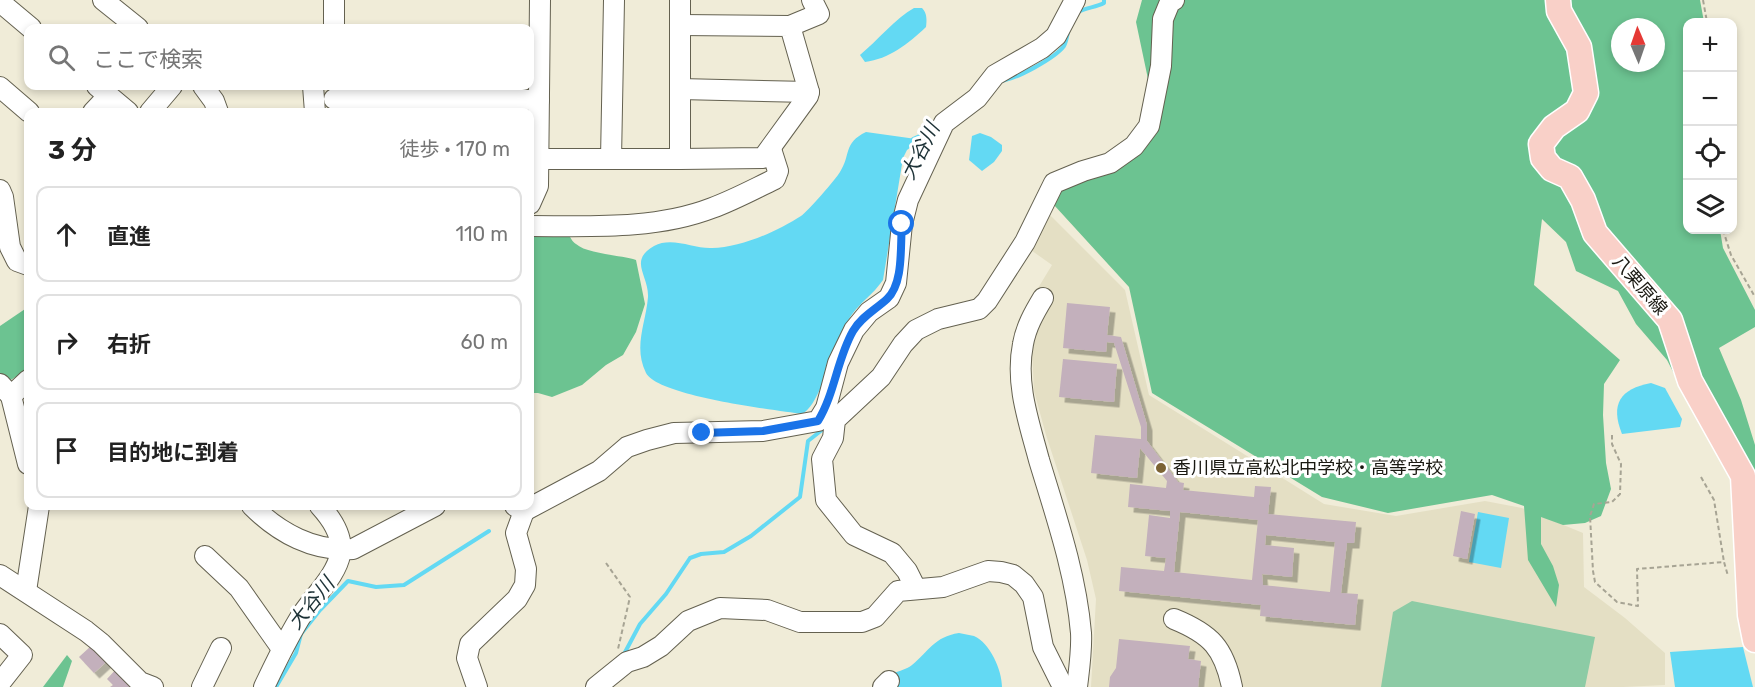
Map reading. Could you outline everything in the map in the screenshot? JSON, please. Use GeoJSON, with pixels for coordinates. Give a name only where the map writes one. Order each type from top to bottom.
{"type":"FeatureCollection","features":[{"type":"Feature","properties":{"kind":"main road","name":"八栗原線"},"geometry":{"type":"LineString","coordinates":[[1558,0],[1559,11],[1579,47],[1586,93],[1577,111],[1554,128],[1541,144],[1543,158],[1552,169],[1570,177],[1583,200],[1595,233],[1670,320],[1690,381],[1743,476],[1750,615],[1755,640]]}},
{"type":"Feature","properties":{"kind":"street"},"geometry":{"type":"LineString","coordinates":[[1,0],[0,2],[26,24]]}},
{"type":"Feature","properties":{"kind":"street"},"geometry":{"type":"LineString","coordinates":[[103,0],[133,24]]}},
{"type":"Feature","properties":{"kind":"street"},"geometry":{"type":"LineString","coordinates":[[334,0],[334,24]]}},
{"type":"Feature","properties":{"kind":"street"},"geometry":{"type":"LineString","coordinates":[[534,195],[538,186],[534,159],[539,100],[535,45],[540,0]]}},
{"type":"Feature","properties":{"kind":"street"},"geometry":{"type":"LineString","coordinates":[[611,159],[614,0]]}},
{"type":"Feature","properties":{"kind":"street"},"geometry":{"type":"LineString","coordinates":[[680,0],[680,159]]}},
{"type":"Feature","properties":{"kind":"street"},"geometry":{"type":"LineString","coordinates":[[680,25],[790,26],[819,14],[812,0]]}},
{"type":"Feature","properties":{"kind":"street"},"geometry":{"type":"LineString","coordinates":[[916,589],[908,571],[892,553],[854,536],[826,500],[822,459],[833,438],[826,408],[838,363],[854,330],[869,312],[889,298],[896,284],[902,224],[908,200],[944,123],[977,98],[995,75],[1042,48],[1056,36],[1075,0]]}},
{"type":"Feature","properties":{"kind":"street"},"geometry":{"type":"LineString","coordinates":[[534,501],[599,471],[627,447],[647,440],[674,433],[763,431],[827,420],[881,377],[903,344],[916,330],[938,319],[979,309],[987,301],[1025,242],[1054,183],[1110,163],[1134,146],[1149,126],[1161,66],[1163,19],[1170,2],[1174,0]]}},
{"type":"Feature","properties":{"kind":"street"},"geometry":{"type":"LineString","coordinates":[[534,159],[763,158],[808,96],[790,26]]}},
{"type":"Feature","properties":{"kind":"street"},"geometry":{"type":"LineString","coordinates":[[0,87],[24,108]]}},
{"type":"Feature","properties":{"kind":"street"},"geometry":{"type":"LineString","coordinates":[[680,89],[808,92]]}},
{"type":"Feature","properties":{"kind":"street"},"geometry":{"type":"LineString","coordinates":[[153,108],[169,90]]}},
{"type":"Feature","properties":{"kind":"street"},"geometry":{"type":"LineString","coordinates":[[206,90],[217,108]]}},
{"type":"Feature","properties":{"kind":"street"},"geometry":{"type":"LineString","coordinates":[[313,90],[315,108]]}},
{"type":"Feature","properties":{"kind":"street"},"geometry":{"type":"LineString","coordinates":[[95,108],[103,91],[123,108]]}},
{"type":"Feature","properties":{"kind":"street"},"geometry":{"type":"LineString","coordinates":[[334,99],[539,100]]}},
{"type":"Feature","properties":{"kind":"street"},"geometry":{"type":"LineString","coordinates":[[534,226],[619,225],[668,219],[711,209],[775,179],[778,171],[771,149]]}},
{"type":"Feature","properties":{"kind":"street"},"geometry":{"type":"LineString","coordinates":[[0,190],[10,247],[17,261],[24,264]]}},
{"type":"Feature","properties":{"kind":"street"},"geometry":{"type":"LineString","coordinates":[[1043,298],[1031,317],[1023,344],[1021,373],[1023,401],[1067,556],[1075,594],[1081,634],[1077,687]]}},
{"type":"Feature","properties":{"kind":"street"},"geometry":{"type":"LineString","coordinates":[[24,382],[5,390],[24,451]]}},
{"type":"Feature","properties":{"kind":"street"},"geometry":{"type":"LineString","coordinates":[[26,591],[38,510]]}},
{"type":"Feature","properties":{"kind":"street"},"geometry":{"type":"LineString","coordinates":[[256,510],[276,528],[318,546],[340,550],[353,549],[427,510]]}},
{"type":"Feature","properties":{"kind":"street"},"geometry":{"type":"LineString","coordinates":[[264,687],[282,649],[303,614],[335,570],[341,540],[332,519],[325,510]]}},
{"type":"Feature","properties":{"kind":"street"},"geometry":{"type":"LineString","coordinates":[[477,687],[467,658],[470,644],[517,600],[525,585],[526,569],[516,533],[519,510]]}},
{"type":"Feature","properties":{"kind":"street"},"geometry":{"type":"LineString","coordinates":[[205,556],[239,588],[282,649]]}},
{"type":"Feature","properties":{"kind":"street"},"geometry":{"type":"LineString","coordinates":[[596,687],[614,678],[627,662],[643,657],[661,646],[688,621],[720,608],[767,610],[800,622],[862,622],[875,617],[898,591],[954,584],[988,571],[1013,575],[1024,584],[1033,597],[1043,647],[1054,671],[1065,687]]}},
{"type":"Feature","properties":{"kind":"street"},"geometry":{"type":"LineString","coordinates":[[0,575],[86,632],[140,682],[153,687]]}},
{"type":"Feature","properties":{"kind":"street"},"geometry":{"type":"LineString","coordinates":[[1174,619],[1194,627],[1210,638],[1228,667],[1232,687]]}},
{"type":"Feature","properties":{"kind":"street"},"geometry":{"type":"LineString","coordinates":[[0,634],[22,655],[0,683]]}},
{"type":"Feature","properties":{"kind":"street"},"geometry":{"type":"LineString","coordinates":[[202,687],[221,648]]}},
{"type":"Feature","properties":{"kind":"path"},"geometry":{"type":"LineString","coordinates":[[1703,0],[1706,18]]}},
{"type":"Feature","properties":{"kind":"path"},"geometry":{"type":"LineString","coordinates":[[1724,234],[1731,255],[1755,297]]}},
{"type":"Feature","properties":{"kind":"path"},"geometry":{"type":"LineString","coordinates":[[1612,435],[1611,444],[1621,464],[1620,494],[1612,502],[1594,504],[1590,516],[1593,572],[1595,582],[1602,590],[1617,602],[1638,606],[1636,569],[1724,562]]}},
{"type":"Feature","properties":{"kind":"path"},"geometry":{"type":"LineString","coordinates":[[1701,477],[1714,500],[1724,562],[1729,577]]}},
{"type":"Feature","properties":{"kind":"path"},"geometry":{"type":"LineString","coordinates":[[606,563],[630,597],[614,678]]}},
{"type":"Feature","properties":{"kind":"shaded area","name":"香川県立高松北中学校・高等学校"},"geometry":{"type":"Polygon","coordinates":[[[1049,214],[1125,290],[1149,395],[1324,504],[1396,516],[1485,501],[1522,508],[1583,533],[1584,587],[1625,618],[1665,653],[1665,685],[1623,687],[1091,687],[1096,599],[1087,560],[1034,391],[1032,350],[1044,309],[1032,298],[1052,265],[1028,248],[1049,214]]]}},
{"type":"Feature","properties":{"kind":"green space"},"geometry":{"type":"Polygon","coordinates":[[[1142,0],[1700,0],[1703,18],[1683,18],[1683,234],[1721,234],[1723,248],[1755,310],[1755,327],[1719,348],[1741,400],[1755,445],[1755,611],[1736,477],[1691,407],[1667,360],[1636,324],[1618,291],[1576,271],[1566,242],[1542,219],[1534,285],[1620,360],[1604,384],[1606,463],[1611,489],[1601,516],[1585,523],[1563,525],[1541,517],[1541,544],[1553,566],[1559,585],[1556,607],[1528,560],[1524,506],[1492,495],[1388,513],[1322,497],[1152,393],[1129,287],[1054,205],[1058,186],[1142,145],[1148,79],[1136,22],[1142,0]]]}},
{"type":"Feature","properties":{"kind":"green space"},"geometry":{"type":"Polygon","coordinates":[[[534,232],[567,232],[573,242],[581,247],[636,260],[645,304],[636,332],[623,355],[606,365],[582,385],[552,397],[534,393],[534,232]]]}},
{"type":"Feature","properties":{"kind":"green space"},"geometry":{"type":"Polygon","coordinates":[[[24,310],[24,372],[6,383],[0,378],[0,326],[24,310]]]}},
{"type":"Feature","properties":{"kind":"green space"},"geometry":{"type":"Polygon","coordinates":[[[1412,601],[1595,637],[1585,687],[1381,687],[1393,612],[1412,601]]]}},
{"type":"Feature","properties":{"kind":"green space"},"geometry":{"type":"Polygon","coordinates":[[[67,655],[72,661],[63,687],[43,687],[67,655]]]}},
{"type":"Feature","properties":{"kind":"water"},"geometry":{"type":"Polygon","coordinates":[[[914,8],[924,10],[926,27],[898,50],[882,58],[865,62],[860,55],[914,8]]]}},
{"type":"Feature","properties":{"kind":"water"},"geometry":{"type":"Polygon","coordinates":[[[866,132],[916,139],[918,142],[907,150],[903,158],[883,280],[849,319],[813,403],[802,414],[718,401],[672,389],[655,381],[646,373],[642,363],[640,344],[648,297],[641,263],[646,252],[654,246],[668,242],[705,248],[734,245],[758,238],[792,222],[815,202],[833,181],[840,172],[854,140],[866,132]]]}},
{"type":"Feature","properties":{"kind":"water"},"geometry":{"type":"Polygon","coordinates":[[[980,133],[1002,145],[1002,151],[994,162],[982,171],[969,160],[972,136],[980,133]]]}},
{"type":"Feature","properties":{"kind":"water"},"geometry":{"type":"Polygon","coordinates":[[[1651,383],[1665,388],[1682,419],[1680,427],[1622,434],[1617,414],[1620,400],[1632,389],[1651,383]]]}},
{"type":"Feature","properties":{"kind":"water"},"geometry":{"type":"Polygon","coordinates":[[[1478,512],[1509,518],[1501,568],[1469,562],[1478,512]]]}},
{"type":"Feature","properties":{"kind":"water"},"geometry":{"type":"Polygon","coordinates":[[[959,633],[974,636],[990,651],[997,665],[1002,687],[891,687],[894,673],[912,665],[938,641],[959,633]]]}},
{"type":"Feature","properties":{"kind":"water"},"geometry":{"type":"Polygon","coordinates":[[[1743,647],[1753,687],[1675,687],[1670,652],[1743,647]]]}},
{"type":"Feature","properties":{"kind":"building"},"geometry":{"type":"Polygon","coordinates":[[[1067,303],[1110,307],[1107,335],[1121,337],[1147,425],[1147,441],[1178,482],[1184,483],[1183,490],[1254,497],[1255,486],[1271,487],[1268,514],[1356,522],[1354,543],[1347,543],[1341,593],[1358,594],[1355,625],[1260,616],[1261,605],[1119,591],[1121,567],[1164,571],[1166,558],[1145,556],[1149,515],[1170,518],[1170,511],[1128,507],[1130,484],[1166,488],[1167,481],[1140,448],[1137,478],[1091,473],[1095,435],[1141,439],[1141,427],[1114,343],[1107,342],[1106,352],[1063,348],[1067,303]],[[1180,512],[1174,572],[1252,580],[1258,520],[1180,512]],[[1266,535],[1265,545],[1294,548],[1292,577],[1262,574],[1263,585],[1330,592],[1335,542],[1266,535]]]}},
{"type":"Feature","properties":{"kind":"building"},"geometry":{"type":"Polygon","coordinates":[[[1063,359],[1117,364],[1114,402],[1059,397],[1063,359]]]}},
{"type":"Feature","properties":{"kind":"building"},"geometry":{"type":"Polygon","coordinates":[[[1461,511],[1475,514],[1467,559],[1453,556],[1461,511]]]}},
{"type":"Feature","properties":{"kind":"building"},"geometry":{"type":"Polygon","coordinates":[[[1119,639],[1190,646],[1188,659],[1201,661],[1198,687],[1109,687],[1110,677],[1116,668],[1119,639]]]}},
{"type":"Feature","properties":{"kind":"building"},"geometry":{"type":"Polygon","coordinates":[[[91,646],[106,662],[94,673],[79,657],[91,646]]]}},
{"type":"Feature","properties":{"kind":"building"},"geometry":{"type":"Polygon","coordinates":[[[118,667],[132,687],[110,687],[113,685],[107,679],[118,667]]]}},
{"type":"Feature","properties":{"kind":"waterway","name":"大谷川"},"geometry":{"type":"LineString","coordinates":[[1077,13],[1104,3],[1104,0]]}},
{"type":"Feature","properties":{"kind":"waterway","name":"大谷川"},"geometry":{"type":"LineString","coordinates":[[1000,81],[1024,73],[1044,62],[1064,46],[1068,32]]}},
{"type":"Feature","properties":{"kind":"waterway"},"geometry":{"type":"LineString","coordinates":[[913,139],[933,130]]}},
{"type":"Feature","properties":{"kind":"waterway"},"geometry":{"type":"LineString","coordinates":[[623,656],[640,624],[666,594],[690,558],[701,554],[724,552],[751,536],[800,497],[808,441],[827,426]]}},
{"type":"Feature","properties":{"kind":"waterway","name":"大谷川"},"geometry":{"type":"LineString","coordinates":[[276,687],[296,653],[301,634],[348,581],[376,587],[404,585],[489,531]]}},
{"type":"Feature","properties":{"kind":"place","name":"香川県立高松北中学校・高等学校"},"geometry":{"type":"Point","coordinates":[1161,468]}},
{"type":"Feature","properties":{"kind":"route"},"geometry":{"type":"LineString","coordinates":[[702,433],[763,431],[818,421],[826,408],[838,363],[854,330],[869,312],[889,298],[896,284],[902,224]]}}]}
